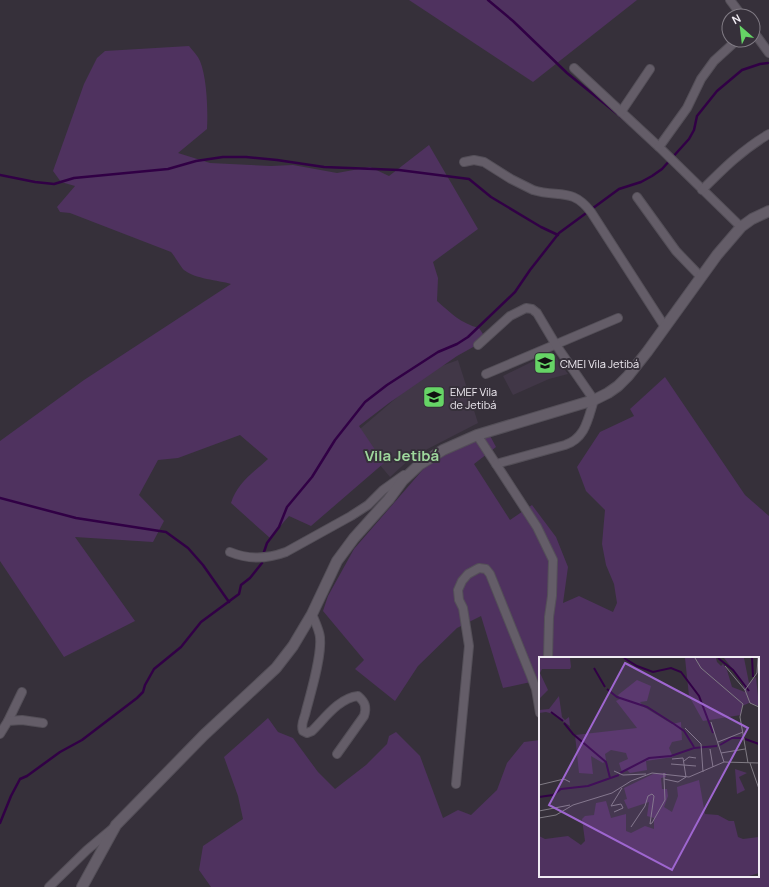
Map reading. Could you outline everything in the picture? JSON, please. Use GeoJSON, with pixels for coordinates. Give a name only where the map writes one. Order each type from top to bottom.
{"type":"FeatureCollection","features":[{"type":"Feature","properties":{"kind":"street"},"geometry":{"type":"LineString","coordinates":[[761,42],[769,53]]}},
{"type":"Feature","properties":{"kind":"street"},"geometry":{"type":"LineString","coordinates":[[659,147],[687,108],[701,79],[714,61],[728,48]]}},
{"type":"Feature","properties":{"kind":"street"},"geometry":{"type":"LineString","coordinates":[[574,68],[659,147],[741,227]]}},
{"type":"Feature","properties":{"kind":"street"},"geometry":{"type":"LineString","coordinates":[[621,112],[650,69]]}},
{"type":"Feature","properties":{"kind":"street"},"geometry":{"type":"LineString","coordinates":[[702,190],[731,161],[758,140],[769,134]]}},
{"type":"Feature","properties":{"kind":"street"},"geometry":{"type":"LineString","coordinates":[[464,162],[479,160],[533,190],[543,193],[574,196],[581,200],[591,212],[665,327]]}},
{"type":"Feature","properties":{"kind":"street"},"geometry":{"type":"LineString","coordinates":[[637,197],[676,251],[701,277]]}},
{"type":"Feature","properties":{"kind":"street"},"geometry":{"type":"LineString","coordinates":[[230,552],[247,557],[262,558],[275,556],[286,552],[351,516],[368,504],[383,490],[443,450],[478,434],[594,400],[608,393],[628,376],[701,277],[741,227],[752,219],[769,211]]}},
{"type":"Feature","properties":{"kind":"street"},"geometry":{"type":"LineString","coordinates":[[478,345],[510,316],[526,308],[532,309],[537,313],[556,345],[594,400]]}},
{"type":"Feature","properties":{"kind":"street"},"geometry":{"type":"LineString","coordinates":[[486,374],[618,318]]}},
{"type":"Feature","properties":{"kind":"street"},"geometry":{"type":"LineString","coordinates":[[496,464],[572,443],[579,438],[585,429],[594,400]]}},
{"type":"Feature","properties":{"kind":"street"},"geometry":{"type":"LineString","coordinates":[[478,434],[537,527],[553,560],[552,596],[548,616],[548,657]]}},
{"type":"Feature","properties":{"kind":"street"},"geometry":{"type":"LineString","coordinates":[[49,887],[87,850],[116,825],[204,735],[276,668],[293,646],[312,614],[337,561],[354,538],[389,499],[403,480],[419,465]]}},
{"type":"Feature","properties":{"kind":"street"},"geometry":{"type":"LineString","coordinates":[[456,784],[469,646],[463,608],[459,600],[458,590],[468,574],[474,570],[479,568],[486,569],[490,574],[536,689],[539,707]]}},
{"type":"Feature","properties":{"kind":"street"},"geometry":{"type":"LineString","coordinates":[[312,614],[320,637],[319,656],[301,727],[303,732],[307,733],[312,731],[336,707],[349,697],[358,696],[363,700],[366,709],[364,716],[337,754]]}},
{"type":"Feature","properties":{"kind":"street"},"geometry":{"type":"LineString","coordinates":[[0,734],[22,692]]}},
{"type":"Feature","properties":{"kind":"street"},"geometry":{"type":"LineString","coordinates":[[8,721],[22,720],[43,723]]}},
{"type":"Feature","properties":{"kind":"street"},"geometry":{"type":"LineString","coordinates":[[82,887],[116,825]]}},
{"type":"Feature","properties":{"kind":"shaded area"},"geometry":{"type":"Polygon","coordinates":[[[409,0],[637,0],[533,82],[409,0]]]}},
{"type":"Feature","properties":{"kind":"shaded area"},"geometry":{"type":"Polygon","coordinates":[[[189,46],[199,59],[206,85],[207,129],[178,153],[210,163],[271,166],[293,165],[337,173],[370,167],[389,176],[429,145],[478,229],[433,262],[438,278],[437,301],[461,320],[479,328],[483,334],[475,346],[457,356],[389,403],[359,426],[384,463],[311,526],[289,516],[270,538],[231,503],[237,490],[242,484],[268,459],[240,435],[178,458],[158,460],[139,495],[164,521],[153,542],[75,537],[135,621],[64,657],[0,561],[0,441],[84,380],[231,284],[207,279],[189,273],[183,269],[171,252],[70,213],[60,212],[57,207],[75,186],[61,182],[53,171],[84,84],[97,58],[105,51],[189,46]]]}},
{"type":"Feature","properties":{"kind":"shaded area","name":"CMEI Vila Jetibá"},"geometry":{"type":"Polygon","coordinates":[[[552,352],[568,374],[549,379],[513,395],[503,376],[552,352]]]}},
{"type":"Feature","properties":{"kind":"shaded area","name":"EMEF Vila de Jetibá"},"geometry":{"type":"Polygon","coordinates":[[[458,360],[478,423],[412,457],[390,477],[354,434],[428,371],[458,360]]]}},
{"type":"Feature","properties":{"kind":"shaded area"},"geometry":{"type":"Polygon","coordinates":[[[665,377],[745,495],[769,516],[769,887],[211,887],[199,870],[203,846],[243,819],[238,796],[224,757],[268,718],[278,732],[293,738],[318,772],[335,789],[366,765],[387,744],[389,736],[396,732],[420,756],[443,818],[458,810],[471,815],[497,790],[507,763],[524,742],[539,740],[539,877],[759,877],[759,657],[539,657],[539,680],[503,688],[481,616],[457,628],[418,666],[395,701],[355,669],[364,660],[323,611],[328,596],[354,549],[426,466],[443,453],[487,430],[496,447],[474,464],[510,520],[532,505],[556,537],[568,567],[563,603],[579,596],[613,612],[617,603],[614,584],[606,565],[602,544],[605,510],[586,491],[577,467],[600,432],[634,416],[630,409],[665,377]]]}},
{"type":"Feature","properties":{"kind":"waterway"},"geometry":{"type":"LineString","coordinates":[[488,0],[513,21],[567,73],[626,121]]}},
{"type":"Feature","properties":{"kind":"waterway"},"geometry":{"type":"LineString","coordinates":[[264,552],[267,543],[279,527],[287,507],[312,477],[335,440],[365,402],[387,385],[438,352],[457,344],[468,337],[515,292],[559,233],[619,189],[641,182],[662,169],[689,139],[694,130],[697,116],[717,91],[742,70],[768,63]]}},
{"type":"Feature","properties":{"kind":"waterway"},"geometry":{"type":"LineString","coordinates":[[0,175],[54,184],[74,178],[168,169],[196,161],[223,157],[246,157],[277,160],[324,167],[399,170],[469,179],[491,197],[541,227],[558,235]]}},
{"type":"Feature","properties":{"kind":"waterway"},"geometry":{"type":"LineString","coordinates":[[0,498],[76,518],[166,532],[188,548],[203,565],[229,602]]}},
{"type":"Feature","properties":{"kind":"waterway"},"geometry":{"type":"LineString","coordinates":[[0,823],[20,779],[27,776],[60,752],[82,740],[137,698],[143,692],[145,685],[154,669],[181,647],[201,622],[239,594],[241,585],[250,578],[262,563]]}},
{"type":"Feature","properties":{"kind":"place","name":"CMEI Vila Jetibá"},"geometry":{"type":"Point","coordinates":[545,363]}},
{"type":"Feature","properties":{"kind":"place","name":"EMEF Vila de Jetibá"},"geometry":{"type":"Point","coordinates":[434,397]}},
{"type":"Feature","properties":{"kind":"district","name":"Vila Jetibá"},"geometry":{"type":"Point","coordinates":[402,455]}}]}
